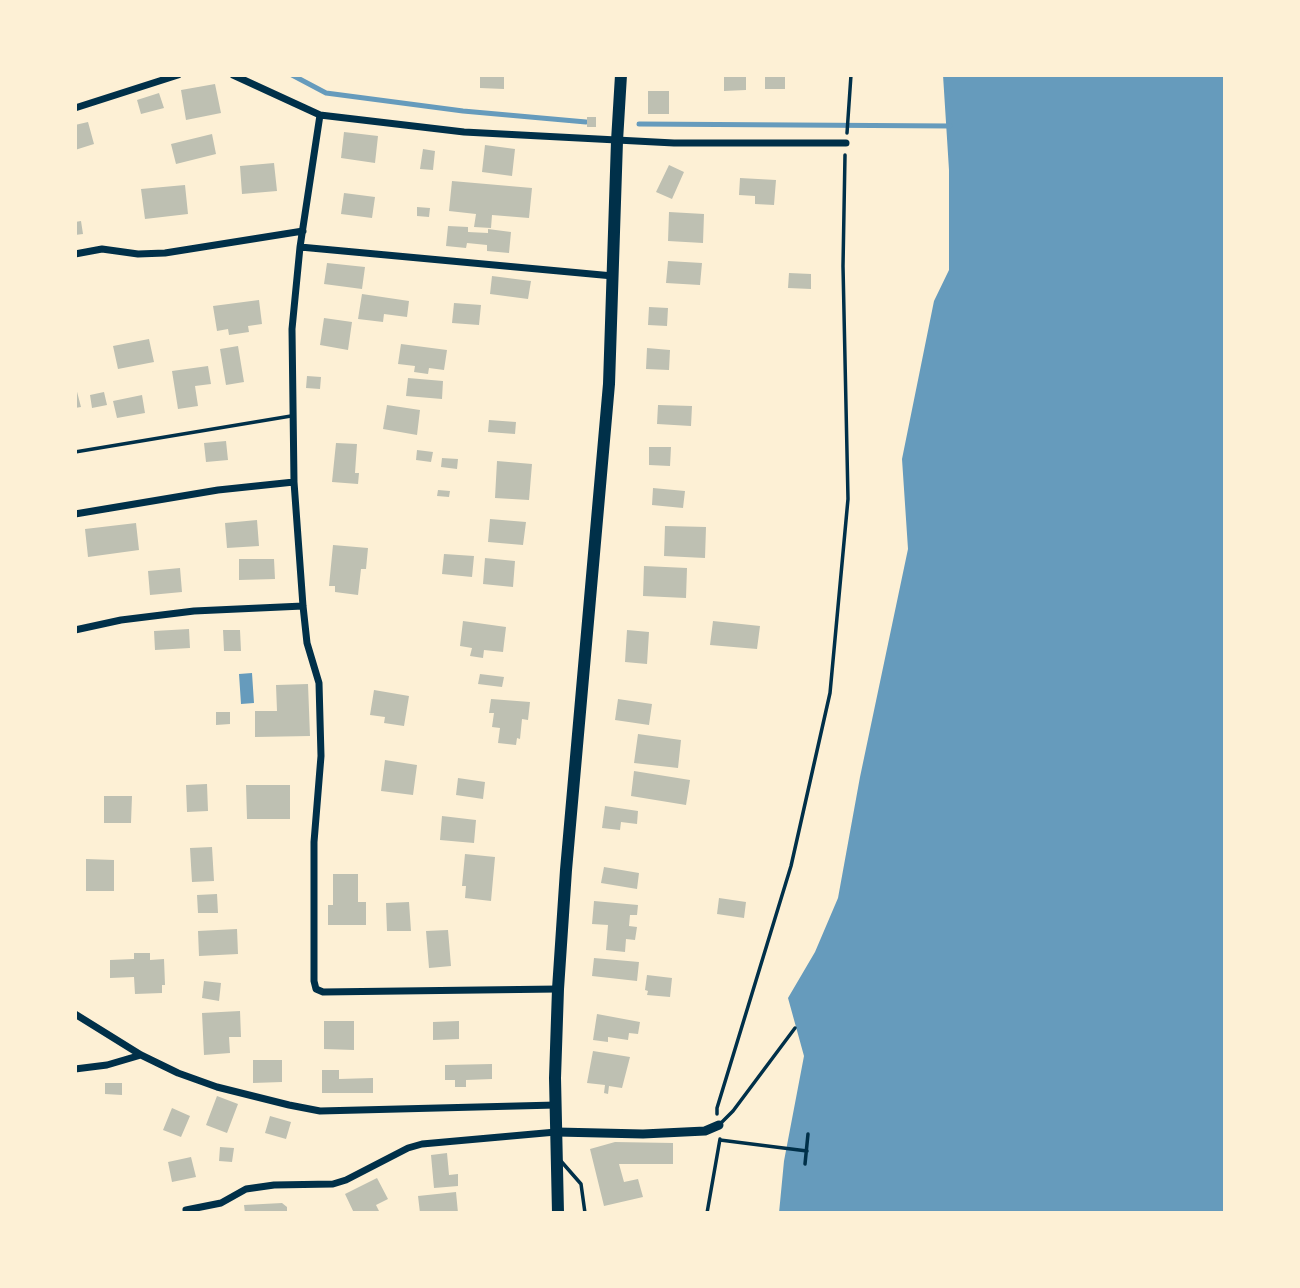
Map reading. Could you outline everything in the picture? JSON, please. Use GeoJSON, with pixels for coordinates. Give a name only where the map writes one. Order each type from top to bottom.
{"type":"FeatureCollection","features":[{"type":"Feature","properties":{"kind":"main road"},"geometry":{"type":"LineString","coordinates":[[558,1213],[558,989],[609,384],[621,75]]}},
{"type":"Feature","properties":{"kind":"street"},"geometry":{"type":"LineString","coordinates":[[75,108],[178,75]]}},
{"type":"Feature","properties":{"kind":"street"},"geometry":{"type":"LineString","coordinates":[[233,75],[320,115],[464,132],[674,144],[846,139]]}},
{"type":"Feature","properties":{"kind":"street"},"geometry":{"type":"LineString","coordinates":[[320,115],[300,247],[292,329],[294,482],[303,607],[307,643],[319,683],[321,756],[314,856],[316,989],[323,992],[558,989]]}},
{"type":"Feature","properties":{"kind":"street"},"geometry":{"type":"LineString","coordinates":[[75,254],[102,250],[138,254],[165,253],[303,231]]}},
{"type":"Feature","properties":{"kind":"street"},"geometry":{"type":"LineString","coordinates":[[300,247],[613,276]]}},
{"type":"Feature","properties":{"kind":"street"},"geometry":{"type":"LineString","coordinates":[[75,514],[206,492],[294,482]]}},
{"type":"Feature","properties":{"kind":"street"},"geometry":{"type":"LineString","coordinates":[[75,630],[121,620],[194,611],[303,607]]}},
{"type":"Feature","properties":{"kind":"street"},"geometry":{"type":"LineString","coordinates":[[75,1014],[141,1055],[178,1073],[258,1098],[320,1111],[556,1105]]}},
{"type":"Feature","properties":{"kind":"street"},"geometry":{"type":"LineString","coordinates":[[75,1069],[107,1065],[141,1055]]}},
{"type":"Feature","properties":{"kind":"street"},"geometry":{"type":"LineString","coordinates":[[186,1210],[221,1203],[246,1189],[274,1185],[333,1184],[422,1144],[557,1132],[643,1134],[705,1130],[719,1125]]}},
{"type":"Feature","properties":{"kind":"lane"},"geometry":{"type":"LineString","coordinates":[[75,452],[293,416]]}},
{"type":"Feature","properties":{"kind":"lane"},"geometry":{"type":"LineString","coordinates":[[719,1125],[733,1111],[795,1028]]}},
{"type":"Feature","properties":{"kind":"lane"},"geometry":{"type":"LineString","coordinates":[[558,1157],[580,1184],[585,1213]]}},
{"type":"Feature","properties":{"kind":"path"},"geometry":{"type":"LineString","coordinates":[[707,1213],[720,1140],[717,1108],[784,892],[830,693],[848,499],[842,266],[851,75]]}},
{"type":"Feature","properties":{"kind":"path"},"geometry":{"type":"LineString","coordinates":[[805,1164],[808,1134]]}},
{"type":"Feature","properties":{"kind":"path"},"geometry":{"type":"LineString","coordinates":[[720,1140],[807,1151]]}},
{"type":"Feature","properties":{"kind":"water"},"geometry":{"type":"Polygon","coordinates":[[[943,75],[1225,75],[1225,1213],[779,1213],[784,1161],[804,1056],[788,998],[815,952],[838,898],[860,777],[908,549],[902,459],[934,301],[949,270],[949,170],[943,75]]]}},
{"type":"Feature","properties":{"kind":"water"},"geometry":{"type":"Polygon","coordinates":[[[252,673],[254,703],[241,704],[239,674],[252,673]]]}},
{"type":"Feature","properties":{"kind":"building"},"geometry":{"type":"Polygon","coordinates":[[[480,75],[504,75],[504,89],[480,88],[480,75]]]}},
{"type":"Feature","properties":{"kind":"building"},"geometry":{"type":"Polygon","coordinates":[[[724,75],[746,75],[746,90],[724,91],[724,75]]]}},
{"type":"Feature","properties":{"kind":"building"},"geometry":{"type":"Polygon","coordinates":[[[765,75],[785,75],[785,89],[765,89],[765,75]]]}},
{"type":"Feature","properties":{"kind":"building"},"geometry":{"type":"Polygon","coordinates":[[[215,84],[221,113],[186,120],[181,90],[215,84]]]}},
{"type":"Feature","properties":{"kind":"building"},"geometry":{"type":"Polygon","coordinates":[[[648,91],[669,91],[669,114],[648,114],[648,91]]]}},
{"type":"Feature","properties":{"kind":"building"},"geometry":{"type":"Polygon","coordinates":[[[159,93],[164,108],[141,114],[137,100],[159,93]]]}},
{"type":"Feature","properties":{"kind":"building"},"geometry":{"type":"Polygon","coordinates":[[[587,117],[596,117],[596,127],[587,127],[587,117]]]}},
{"type":"Feature","properties":{"kind":"building"},"geometry":{"type":"Polygon","coordinates":[[[88,122],[94,144],[75,150],[75,125],[88,122]]]}},
{"type":"Feature","properties":{"kind":"building"},"geometry":{"type":"Polygon","coordinates":[[[344,132],[378,136],[375,163],[341,158],[344,132]]]}},
{"type":"Feature","properties":{"kind":"building"},"geometry":{"type":"Polygon","coordinates":[[[212,134],[216,154],[176,164],[171,144],[212,134]]]}},
{"type":"Feature","properties":{"kind":"building"},"geometry":{"type":"Polygon","coordinates":[[[485,145],[515,149],[512,176],[482,172],[485,145]]]}},
{"type":"Feature","properties":{"kind":"building"},"geometry":{"type":"Polygon","coordinates":[[[423,149],[435,151],[433,170],[420,169],[423,149]]]}},
{"type":"Feature","properties":{"kind":"building"},"geometry":{"type":"Polygon","coordinates":[[[274,163],[277,191],[242,194],[240,166],[274,163]]]}},
{"type":"Feature","properties":{"kind":"building"},"geometry":{"type":"Polygon","coordinates":[[[669,165],[684,172],[672,199],[656,192],[669,165]]]}},
{"type":"Feature","properties":{"kind":"building"},"geometry":{"type":"Polygon","coordinates":[[[740,178],[776,180],[774,205],[755,204],[755,196],[739,195],[740,178]]]}},
{"type":"Feature","properties":{"kind":"building"},"geometry":{"type":"Polygon","coordinates":[[[452,181],[532,188],[529,218],[492,215],[491,228],[474,227],[476,214],[449,211],[452,181]]]}},
{"type":"Feature","properties":{"kind":"building"},"geometry":{"type":"Polygon","coordinates":[[[185,185],[188,214],[145,219],[141,189],[185,185]]]}},
{"type":"Feature","properties":{"kind":"building"},"geometry":{"type":"Polygon","coordinates":[[[344,193],[375,197],[372,218],[341,214],[344,193]]]}},
{"type":"Feature","properties":{"kind":"building"},"geometry":{"type":"Polygon","coordinates":[[[417,207],[430,208],[429,217],[417,216],[417,207]]]}},
{"type":"Feature","properties":{"kind":"building"},"geometry":{"type":"Polygon","coordinates":[[[669,212],[704,214],[703,243],[668,241],[669,212]]]}},
{"type":"Feature","properties":{"kind":"building"},"geometry":{"type":"Polygon","coordinates":[[[81,221],[83,234],[75,235],[75,222],[81,221]]]}},
{"type":"Feature","properties":{"kind":"building"},"geometry":{"type":"Polygon","coordinates":[[[448,226],[468,227],[468,232],[488,233],[488,229],[511,232],[509,253],[487,251],[487,245],[467,243],[466,248],[446,246],[448,226]]]}},
{"type":"Feature","properties":{"kind":"building"},"geometry":{"type":"Polygon","coordinates":[[[668,261],[702,263],[700,285],[666,283],[668,261]]]}},
{"type":"Feature","properties":{"kind":"building"},"geometry":{"type":"Polygon","coordinates":[[[327,263],[365,267],[362,289],[324,284],[327,263]]]}},
{"type":"Feature","properties":{"kind":"building"},"geometry":{"type":"Polygon","coordinates":[[[789,273],[811,274],[811,289],[788,288],[789,273]]]}},
{"type":"Feature","properties":{"kind":"building"},"geometry":{"type":"Polygon","coordinates":[[[492,276],[531,281],[528,299],[490,294],[492,276]]]}},
{"type":"Feature","properties":{"kind":"building"},"geometry":{"type":"Polygon","coordinates":[[[362,294],[409,301],[407,317],[384,314],[383,322],[358,319],[362,294]]]}},
{"type":"Feature","properties":{"kind":"building"},"geometry":{"type":"Polygon","coordinates":[[[259,300],[262,324],[248,326],[249,332],[229,335],[228,329],[217,331],[213,306],[259,300]]]}},
{"type":"Feature","properties":{"kind":"building"},"geometry":{"type":"Polygon","coordinates":[[[454,303],[481,305],[479,325],[452,323],[454,303]]]}},
{"type":"Feature","properties":{"kind":"building"},"geometry":{"type":"Polygon","coordinates":[[[649,307],[668,308],[667,326],[648,325],[649,307]]]}},
{"type":"Feature","properties":{"kind":"building"},"geometry":{"type":"Polygon","coordinates":[[[324,318],[352,322],[348,350],[320,345],[324,318]]]}},
{"type":"Feature","properties":{"kind":"building"},"geometry":{"type":"Polygon","coordinates":[[[149,339],[154,362],[118,369],[113,346],[149,339]]]}},
{"type":"Feature","properties":{"kind":"building"},"geometry":{"type":"Polygon","coordinates":[[[401,344],[447,350],[444,370],[429,368],[428,374],[414,372],[415,366],[398,364],[401,344]]]}},
{"type":"Feature","properties":{"kind":"building"},"geometry":{"type":"Polygon","coordinates":[[[238,346],[244,382],[226,385],[220,349],[238,346]]]}},
{"type":"Feature","properties":{"kind":"building"},"geometry":{"type":"Polygon","coordinates":[[[647,348],[670,350],[669,370],[646,369],[647,348]]]}},
{"type":"Feature","properties":{"kind":"building"},"geometry":{"type":"Polygon","coordinates":[[[208,366],[211,384],[195,386],[198,406],[178,409],[172,371],[208,366]]]}},
{"type":"Feature","properties":{"kind":"building"},"geometry":{"type":"Polygon","coordinates":[[[307,376],[321,377],[320,389],[306,388],[307,376]]]}},
{"type":"Feature","properties":{"kind":"building"},"geometry":{"type":"Polygon","coordinates":[[[408,378],[443,381],[442,399],[406,396],[408,378]]]}},
{"type":"Feature","properties":{"kind":"building"},"geometry":{"type":"Polygon","coordinates":[[[75,384],[81,407],[75,408],[75,384]]]}},
{"type":"Feature","properties":{"kind":"building"},"geometry":{"type":"Polygon","coordinates":[[[104,392],[107,405],[92,408],[90,395],[104,392]]]}},
{"type":"Feature","properties":{"kind":"building"},"geometry":{"type":"Polygon","coordinates":[[[142,395],[145,413],[117,418],[113,401],[142,395]]]}},
{"type":"Feature","properties":{"kind":"building"},"geometry":{"type":"Polygon","coordinates":[[[387,405],[420,410],[417,435],[383,429],[387,405]]]}},
{"type":"Feature","properties":{"kind":"building"},"geometry":{"type":"Polygon","coordinates":[[[658,405],[692,406],[691,426],[657,424],[658,405]]]}},
{"type":"Feature","properties":{"kind":"building"},"geometry":{"type":"Polygon","coordinates":[[[489,420],[516,422],[515,434],[488,432],[489,420]]]}},
{"type":"Feature","properties":{"kind":"building"},"geometry":{"type":"Polygon","coordinates":[[[226,441],[228,460],[206,462],[204,443],[226,441]]]}},
{"type":"Feature","properties":{"kind":"building"},"geometry":{"type":"Polygon","coordinates":[[[336,443],[357,444],[355,473],[359,473],[358,484],[332,482],[336,443]]]}},
{"type":"Feature","properties":{"kind":"building"},"geometry":{"type":"Polygon","coordinates":[[[649,447],[671,447],[670,466],[649,465],[649,447]]]}},
{"type":"Feature","properties":{"kind":"building"},"geometry":{"type":"Polygon","coordinates":[[[417,450],[433,452],[431,462],[416,460],[417,450]]]}},
{"type":"Feature","properties":{"kind":"building"},"geometry":{"type":"Polygon","coordinates":[[[442,458],[458,459],[457,469],[441,467],[442,458]]]}},
{"type":"Feature","properties":{"kind":"building"},"geometry":{"type":"Polygon","coordinates":[[[497,461],[532,464],[529,500],[495,498],[497,461]]]}},
{"type":"Feature","properties":{"kind":"building"},"geometry":{"type":"Polygon","coordinates":[[[653,488],[685,491],[683,508],[652,505],[653,488]]]}},
{"type":"Feature","properties":{"kind":"building"},"geometry":{"type":"Polygon","coordinates":[[[438,490],[450,491],[449,497],[437,496],[438,490]]]}},
{"type":"Feature","properties":{"kind":"building"},"geometry":{"type":"Polygon","coordinates":[[[490,519],[526,522],[523,545],[488,542],[490,519]]]}},
{"type":"Feature","properties":{"kind":"building"},"geometry":{"type":"Polygon","coordinates":[[[257,520],[259,546],[227,548],[225,523],[257,520]]]}},
{"type":"Feature","properties":{"kind":"building"},"geometry":{"type":"Polygon","coordinates":[[[136,523],[139,550],[88,557],[85,529],[136,523]]]}},
{"type":"Feature","properties":{"kind":"building"},"geometry":{"type":"Polygon","coordinates":[[[665,526],[706,527],[705,558],[664,556],[665,526]]]}},
{"type":"Feature","properties":{"kind":"building"},"geometry":{"type":"Polygon","coordinates":[[[333,545],[368,548],[366,569],[361,569],[358,595],[335,592],[335,586],[329,586],[333,545]]]}},
{"type":"Feature","properties":{"kind":"building"},"geometry":{"type":"Polygon","coordinates":[[[444,554],[474,556],[472,577],[442,574],[444,554]]]}},
{"type":"Feature","properties":{"kind":"building"},"geometry":{"type":"Polygon","coordinates":[[[485,558],[515,561],[513,587],[483,584],[485,558]]]}},
{"type":"Feature","properties":{"kind":"building"},"geometry":{"type":"Polygon","coordinates":[[[239,559],[274,559],[275,579],[239,580],[239,559]]]}},
{"type":"Feature","properties":{"kind":"building"},"geometry":{"type":"Polygon","coordinates":[[[644,566],[687,568],[686,598],[643,596],[644,566]]]}},
{"type":"Feature","properties":{"kind":"building"},"geometry":{"type":"Polygon","coordinates":[[[180,568],[182,592],[150,595],[148,571],[180,568]]]}},
{"type":"Feature","properties":{"kind":"building"},"geometry":{"type":"Polygon","coordinates":[[[463,621],[506,627],[503,652],[484,650],[483,658],[470,656],[472,648],[460,646],[463,621]]]}},
{"type":"Feature","properties":{"kind":"building"},"geometry":{"type":"Polygon","coordinates":[[[713,621],[760,626],[757,649],[710,645],[713,621]]]}},
{"type":"Feature","properties":{"kind":"building"},"geometry":{"type":"Polygon","coordinates":[[[189,629],[190,648],[155,650],[154,631],[189,629]]]}},
{"type":"Feature","properties":{"kind":"building"},"geometry":{"type":"Polygon","coordinates":[[[223,630],[240,630],[241,651],[224,651],[223,630]]]}},
{"type":"Feature","properties":{"kind":"building"},"geometry":{"type":"Polygon","coordinates":[[[627,630],[649,632],[647,664],[625,662],[627,630]]]}},
{"type":"Feature","properties":{"kind":"building"},"geometry":{"type":"Polygon","coordinates":[[[480,674],[504,677],[502,687],[478,684],[480,674]]]}},
{"type":"Feature","properties":{"kind":"building"},"geometry":{"type":"Polygon","coordinates":[[[308,684],[310,736],[255,737],[255,711],[277,711],[276,685],[308,684]]]}},
{"type":"Feature","properties":{"kind":"building"},"geometry":{"type":"Polygon","coordinates":[[[374,690],[409,696],[404,726],[384,723],[385,717],[370,715],[374,690]]]}},
{"type":"Feature","properties":{"kind":"building"},"geometry":{"type":"Polygon","coordinates":[[[491,699],[530,702],[528,720],[522,719],[520,739],[517,738],[516,745],[498,743],[500,728],[492,727],[494,713],[489,713],[491,699]]]}},
{"type":"Feature","properties":{"kind":"building"},"geometry":{"type":"Polygon","coordinates":[[[618,699],[652,704],[649,725],[615,720],[618,699]]]}},
{"type":"Feature","properties":{"kind":"building"},"geometry":{"type":"Polygon","coordinates":[[[216,712],[230,712],[230,724],[216,725],[216,712]]]}},
{"type":"Feature","properties":{"kind":"building"},"geometry":{"type":"Polygon","coordinates":[[[638,734],[681,740],[678,768],[634,763],[638,734]]]}},
{"type":"Feature","properties":{"kind":"building"},"geometry":{"type":"Polygon","coordinates":[[[385,760],[417,765],[413,795],[381,791],[385,760]]]}},
{"type":"Feature","properties":{"kind":"building"},"geometry":{"type":"Polygon","coordinates":[[[634,771],[690,780],[686,805],[631,796],[634,771]]]}},
{"type":"Feature","properties":{"kind":"building"},"geometry":{"type":"Polygon","coordinates":[[[458,778],[485,782],[483,799],[456,795],[458,778]]]}},
{"type":"Feature","properties":{"kind":"building"},"geometry":{"type":"Polygon","coordinates":[[[207,784],[208,811],[187,812],[186,785],[207,784]]]}},
{"type":"Feature","properties":{"kind":"building"},"geometry":{"type":"Polygon","coordinates":[[[246,785],[290,785],[290,819],[247,819],[246,785]]]}},
{"type":"Feature","properties":{"kind":"building"},"geometry":{"type":"Polygon","coordinates":[[[104,796],[132,796],[131,823],[104,823],[104,796]]]}},
{"type":"Feature","properties":{"kind":"building"},"geometry":{"type":"Polygon","coordinates":[[[605,806],[638,811],[637,824],[621,822],[620,830],[602,828],[605,806]]]}},
{"type":"Feature","properties":{"kind":"building"},"geometry":{"type":"Polygon","coordinates":[[[442,816],[476,820],[474,843],[440,840],[442,816]]]}},
{"type":"Feature","properties":{"kind":"building"},"geometry":{"type":"Polygon","coordinates":[[[212,847],[214,881],[192,882],[190,848],[212,847]]]}},
{"type":"Feature","properties":{"kind":"building"},"geometry":{"type":"Polygon","coordinates":[[[465,854],[495,857],[491,901],[465,898],[466,886],[462,886],[465,854]]]}},
{"type":"Feature","properties":{"kind":"building"},"geometry":{"type":"Polygon","coordinates":[[[86,859],[114,860],[114,891],[86,891],[86,859]]]}},
{"type":"Feature","properties":{"kind":"building"},"geometry":{"type":"Polygon","coordinates":[[[604,867],[639,873],[637,889],[601,883],[604,867]]]}},
{"type":"Feature","properties":{"kind":"building"},"geometry":{"type":"Polygon","coordinates":[[[333,874],[358,874],[358,902],[366,902],[366,925],[328,925],[328,905],[333,905],[333,874]]]}},
{"type":"Feature","properties":{"kind":"building"},"geometry":{"type":"Polygon","coordinates":[[[217,894],[218,913],[198,913],[197,895],[217,894]]]}},
{"type":"Feature","properties":{"kind":"building"},"geometry":{"type":"Polygon","coordinates":[[[719,898],[746,902],[744,918],[717,914],[719,898]]]}},
{"type":"Feature","properties":{"kind":"building"},"geometry":{"type":"Polygon","coordinates":[[[594,901],[638,905],[637,915],[630,915],[629,926],[637,927],[635,940],[626,939],[625,952],[606,950],[608,925],[592,924],[594,901]]]}},
{"type":"Feature","properties":{"kind":"building"},"geometry":{"type":"Polygon","coordinates":[[[409,902],[411,931],[387,931],[386,903],[409,902]]]}},
{"type":"Feature","properties":{"kind":"building"},"geometry":{"type":"Polygon","coordinates":[[[237,929],[238,954],[199,956],[198,931],[237,929]]]}},
{"type":"Feature","properties":{"kind":"building"},"geometry":{"type":"Polygon","coordinates":[[[448,930],[451,966],[429,968],[426,931],[448,930]]]}},
{"type":"Feature","properties":{"kind":"building"},"geometry":{"type":"Polygon","coordinates":[[[134,953],[150,953],[150,960],[164,959],[165,985],[162,985],[162,993],[135,994],[134,977],[110,978],[110,960],[134,959],[134,953]]]}},
{"type":"Feature","properties":{"kind":"building"},"geometry":{"type":"Polygon","coordinates":[[[594,958],[639,962],[637,981],[592,976],[594,958]]]}},
{"type":"Feature","properties":{"kind":"building"},"geometry":{"type":"Polygon","coordinates":[[[647,975],[672,978],[670,997],[647,995],[647,975]]]}},
{"type":"Feature","properties":{"kind":"building"},"geometry":{"type":"Polygon","coordinates":[[[204,981],[221,983],[219,1001],[202,998],[204,981]]]}},
{"type":"Feature","properties":{"kind":"building"},"geometry":{"type":"Polygon","coordinates":[[[240,1011],[241,1037],[229,1037],[230,1053],[204,1055],[202,1013],[240,1011]]]}},
{"type":"Feature","properties":{"kind":"building"},"geometry":{"type":"Polygon","coordinates":[[[597,1014],[640,1022],[638,1034],[629,1033],[628,1040],[608,1037],[608,1042],[593,1040],[597,1014]]]}},
{"type":"Feature","properties":{"kind":"building"},"geometry":{"type":"Polygon","coordinates":[[[324,1021],[354,1021],[354,1050],[324,1049],[324,1021]]]}},
{"type":"Feature","properties":{"kind":"building"},"geometry":{"type":"Polygon","coordinates":[[[459,1021],[459,1039],[433,1040],[433,1022],[459,1021]]]}},
{"type":"Feature","properties":{"kind":"building"},"geometry":{"type":"Polygon","coordinates":[[[593,1051],[630,1057],[622,1088],[609,1086],[608,1094],[604,1093],[605,1085],[587,1083],[593,1051]]]}},
{"type":"Feature","properties":{"kind":"building"},"geometry":{"type":"Polygon","coordinates":[[[253,1060],[282,1060],[282,1082],[253,1083],[253,1060]]]}},
{"type":"Feature","properties":{"kind":"building"},"geometry":{"type":"Polygon","coordinates":[[[492,1064],[492,1079],[466,1080],[466,1087],[455,1087],[455,1080],[445,1080],[445,1065],[492,1064]]]}},
{"type":"Feature","properties":{"kind":"building"},"geometry":{"type":"Polygon","coordinates":[[[322,1070],[339,1070],[339,1079],[373,1078],[373,1093],[322,1093],[322,1070]]]}},
{"type":"Feature","properties":{"kind":"building"},"geometry":{"type":"Polygon","coordinates":[[[105,1083],[122,1083],[122,1095],[105,1094],[105,1083]]]}},
{"type":"Feature","properties":{"kind":"building"},"geometry":{"type":"Polygon","coordinates":[[[217,1096],[238,1104],[227,1133],[206,1125],[217,1096]]]}},
{"type":"Feature","properties":{"kind":"building"},"geometry":{"type":"Polygon","coordinates":[[[172,1108],[190,1116],[181,1137],[163,1130],[172,1108]]]}},
{"type":"Feature","properties":{"kind":"building"},"geometry":{"type":"Polygon","coordinates":[[[270,1116],[291,1122],[286,1139],[265,1133],[270,1116]]]}},
{"type":"Feature","properties":{"kind":"building"},"geometry":{"type":"Polygon","coordinates":[[[615,1142],[673,1143],[673,1164],[619,1164],[624,1182],[638,1179],[643,1197],[604,1206],[590,1149],[615,1142]]]}},
{"type":"Feature","properties":{"kind":"building"},"geometry":{"type":"Polygon","coordinates":[[[220,1147],[234,1148],[232,1162],[219,1161],[220,1147]]]}},
{"type":"Feature","properties":{"kind":"building"},"geometry":{"type":"Polygon","coordinates":[[[447,1153],[449,1175],[458,1174],[458,1186],[434,1188],[431,1155],[447,1153]]]}},
{"type":"Feature","properties":{"kind":"building"},"geometry":{"type":"Polygon","coordinates":[[[191,1157],[196,1177],[172,1182],[168,1162],[191,1157]]]}},
{"type":"Feature","properties":{"kind":"building"},"geometry":{"type":"Polygon","coordinates":[[[377,1178],[388,1199],[376,1205],[380,1213],[354,1213],[345,1194],[377,1178]]]}},
{"type":"Feature","properties":{"kind":"building"},"geometry":{"type":"Polygon","coordinates":[[[456,1192],[458,1213],[420,1213],[418,1196],[456,1192]]]}},
{"type":"Feature","properties":{"kind":"building"},"geometry":{"type":"Polygon","coordinates":[[[282,1203],[287,1207],[287,1213],[245,1213],[244,1205],[282,1203]]]}},
{"type":"Feature","properties":{"kind":"waterway"},"geometry":{"type":"LineString","coordinates":[[292,75],[326,93],[463,111],[586,122]]}},
{"type":"Feature","properties":{"kind":"waterway"},"geometry":{"type":"LineString","coordinates":[[639,124],[950,126]]}}]}
